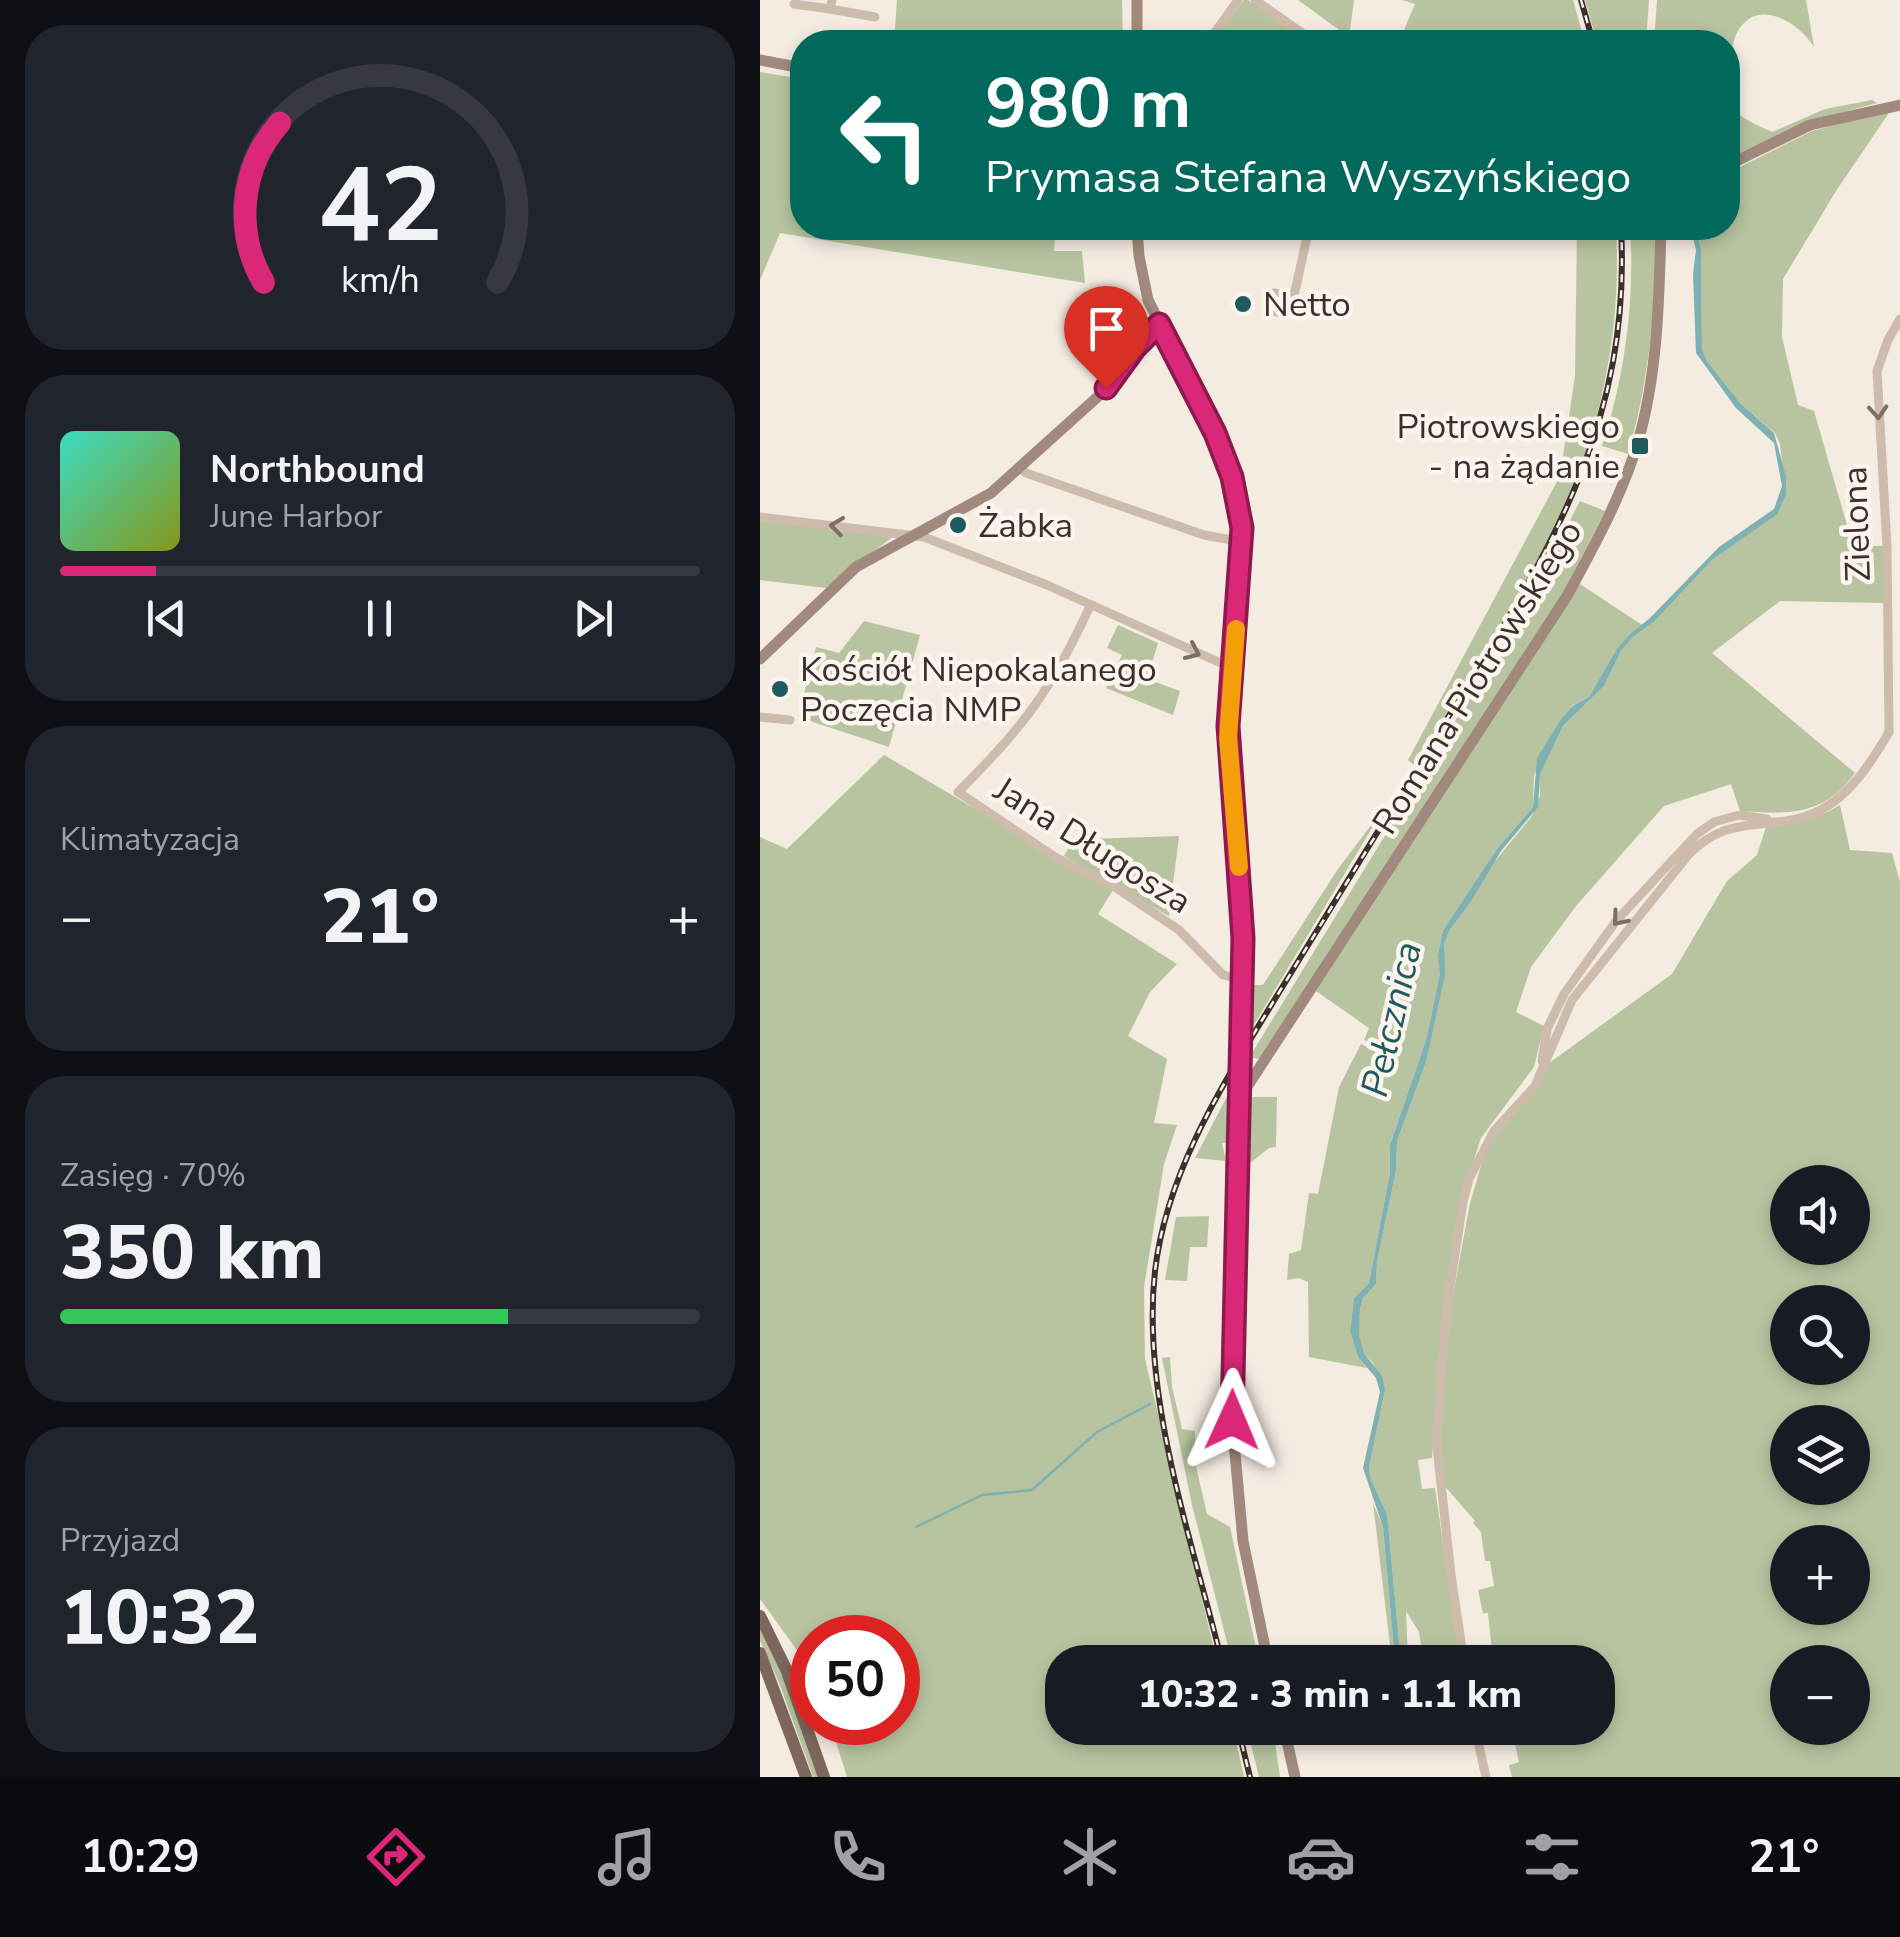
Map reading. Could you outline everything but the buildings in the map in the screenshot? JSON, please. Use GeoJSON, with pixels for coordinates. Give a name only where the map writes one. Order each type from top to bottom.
{"type":"FeatureCollection","features":[{"type":"Feature","properties":{"kind":"main road"},"geometry":{"type":"LineString","coordinates":[[760,1616],[786,1668],[824,1777]]}},
{"type":"Feature","properties":{"kind":"main road"},"geometry":{"type":"LineString","coordinates":[[760,1653],[806,1777]]}},
{"type":"Feature","properties":{"kind":"street"},"geometry":{"type":"LineString","coordinates":[[1138,30],[1141,0]]}},
{"type":"Feature","properties":{"kind":"street"},"geometry":{"type":"LineString","coordinates":[[1217,30],[1238,0]]}},
{"type":"Feature","properties":{"kind":"street"},"geometry":{"type":"LineString","coordinates":[[1255,0],[1296,30]]}},
{"type":"Feature","properties":{"kind":"street"},"geometry":{"type":"LineString","coordinates":[[794,4],[831,5],[875,17]]}},
{"type":"Feature","properties":{"kind":"street"},"geometry":{"type":"LineString","coordinates":[[760,60],[790,66]]}},
{"type":"Feature","properties":{"kind":"street"},"geometry":{"type":"LineString","coordinates":[[1740,160],[1810,125],[1900,105]]}},
{"type":"Feature","properties":{"kind":"street"},"geometry":{"type":"LineString","coordinates":[[1139,240],[1145,286],[1159,324],[1227,462],[1243,542],[1228,750],[1242,902],[1243,980],[1232,1443],[1243,1540],[1265,1645]]}},
{"type":"Feature","properties":{"kind":"street"},"geometry":{"type":"LineString","coordinates":[[1294,296],[1306,240]]}},
{"type":"Feature","properties":{"kind":"street","name":"Romana Piotrowskiego"},"geometry":{"type":"LineString","coordinates":[[1241,1096],[1568,596],[1609,517],[1637,444],[1651,379],[1659,312],[1660,240]]}},
{"type":"Feature","properties":{"kind":"street","name":"Zielona"},"geometry":{"type":"LineString","coordinates":[[1894,732],[1877,371],[1900,319]]}},
{"type":"Feature","properties":{"kind":"street"},"geometry":{"type":"LineString","coordinates":[[760,659],[856,567],[991,493],[1103,392],[1135,348],[1159,324]]}},
{"type":"Feature","properties":{"kind":"street"},"geometry":{"type":"LineString","coordinates":[[1020,467],[1026,473],[1204,535],[1243,542]]}},
{"type":"Feature","properties":{"kind":"street"},"geometry":{"type":"LineString","coordinates":[[760,517],[914,535],[1030,578],[1232,668]]}},
{"type":"Feature","properties":{"kind":"street","name":"Jana Długosza"},"geometry":{"type":"LineString","coordinates":[[1090,606],[1060,670],[1027,720],[958,792],[1055,857],[1114,887],[1179,930],[1223,976],[1243,980]]}},
{"type":"Feature","properties":{"kind":"street"},"geometry":{"type":"LineString","coordinates":[[760,718],[790,720]]}},
{"type":"Feature","properties":{"kind":"street"},"geometry":{"type":"LineString","coordinates":[[1462,1645],[1436,1438],[1446,1306],[1470,1179],[1494,1131],[1527,1096],[1540,1073],[1548,1028],[1564,994],[1616,920],[1697,834],[1714,822],[1740,815],[1780,820],[1818,812],[1845,793],[1894,732]]}},
{"type":"Feature","properties":{"kind":"street"},"geometry":{"type":"LineString","coordinates":[[1241,1074],[1256,1071],[1264,1064]]}},
{"type":"Feature","properties":{"kind":"street"},"geometry":{"type":"LineString","coordinates":[[1288,1745],[1295,1777]]}},
{"type":"Feature","properties":{"kind":"street"},"geometry":{"type":"LineString","coordinates":[[1479,1745],[1486,1777]]}},
{"type":"Feature","properties":{"kind":"green space"},"geometry":{"type":"Polygon","coordinates":[[[897,0],[1122,0],[1123,30],[895,30],[897,0]]]}},
{"type":"Feature","properties":{"kind":"green space"},"geometry":{"type":"Polygon","coordinates":[[[1248,0],[1291,30],[1220,30],[1248,0]]]}},
{"type":"Feature","properties":{"kind":"green space"},"geometry":{"type":"Polygon","coordinates":[[[1298,0],[1354,0],[1350,30],[1339,30],[1298,0]]]}},
{"type":"Feature","properties":{"kind":"green space"},"geometry":{"type":"Polygon","coordinates":[[[1402,0],[1573,0],[1582,30],[1404,30],[1415,4],[1402,0]]]}},
{"type":"Feature","properties":{"kind":"green space"},"geometry":{"type":"Polygon","coordinates":[[[1585,0],[1649,0],[1647,30],[1594,30],[1585,0]]]}},
{"type":"Feature","properties":{"kind":"green space"},"geometry":{"type":"Polygon","coordinates":[[[1657,0],[1806,0],[1814,47],[1792,24],[1772,15],[1752,17],[1739,30],[1655,30],[1657,0]]]}},
{"type":"Feature","properties":{"kind":"green space"},"geometry":{"type":"Polygon","coordinates":[[[760,72],[790,77],[790,235],[780,233],[760,280],[760,72]]]}},
{"type":"Feature","properties":{"kind":"green space"},"geometry":{"type":"Polygon","coordinates":[[[1872,100],[1877,103],[1810,121],[1740,153],[1740,115],[1772,132],[1825,109],[1872,100]]]}},
{"type":"Feature","properties":{"kind":"green space"},"geometry":{"type":"Polygon","coordinates":[[[1891,110],[1783,279],[1782,337],[1798,405],[1814,411],[1853,546],[1883,546],[1883,603],[1780,601],[1712,653],[1855,773],[1830,798],[1804,810],[1740,811],[1731,784],[1664,806],[1576,906],[1531,967],[1516,1012],[1544,1026],[1534,1067],[1481,1138],[1460,1202],[1443,1305],[1432,1458],[1418,1460],[1422,1489],[1435,1488],[1458,1645],[1421,1645],[1419,1632],[1406,1611],[1407,1645],[1399,1645],[1387,1514],[1369,1468],[1385,1390],[1358,1335],[1363,1298],[1376,1284],[1377,1261],[1396,1171],[1397,1141],[1426,1062],[1444,945],[1486,872],[1532,816],[1540,796],[1539,774],[1563,726],[1604,686],[1621,651],[1633,637],[1655,621],[1712,560],[1778,514],[1786,495],[1780,444],[1775,433],[1740,403],[1702,349],[1699,240],[1740,240],[1740,167],[1812,131],[1891,110]]]}},
{"type":"Feature","properties":{"kind":"green space"},"geometry":{"type":"Polygon","coordinates":[[[823,240],[1055,240],[1054,251],[1082,251],[1085,283],[823,240]]]}},
{"type":"Feature","properties":{"kind":"green space"},"geometry":{"type":"Polygon","coordinates":[[[1577,240],[1616,240],[1612,341],[1597,416],[1573,488],[1507,616],[1414,765],[1408,760],[1560,476],[1575,376],[1577,240]]]}},
{"type":"Feature","properties":{"kind":"green space"},"geometry":{"type":"Polygon","coordinates":[[[1630,240],[1657,240],[1650,342],[1628,454],[1602,446],[1617,393],[1631,283],[1630,240]]]}},
{"type":"Feature","properties":{"kind":"green space"},"geometry":{"type":"Polygon","coordinates":[[[1580,501],[1605,511],[1563,593],[1261,1059],[1253,1058],[1252,1053],[1529,600],[1580,501]]]}},
{"type":"Feature","properties":{"kind":"green space"},"geometry":{"type":"Polygon","coordinates":[[[760,521],[894,536],[826,588],[760,580],[760,521]]]}},
{"type":"Feature","properties":{"kind":"green space"},"geometry":{"type":"Polygon","coordinates":[[[1580,584],[1642,625],[1630,634],[1589,697],[1573,705],[1534,775],[1533,807],[1497,849],[1440,945],[1440,974],[1426,1040],[1390,1145],[1390,1172],[1369,1283],[1354,1298],[1350,1331],[1358,1357],[1367,1368],[1309,1357],[1308,1282],[1299,1278],[1287,1280],[1289,1254],[1301,1250],[1309,1193],[1318,1194],[1339,1087],[1361,1044],[1395,1061],[1398,1054],[1364,1040],[1369,1028],[1316,991],[1580,584]]]}},
{"type":"Feature","properties":{"kind":"green space"},"geometry":{"type":"Polygon","coordinates":[[[864,621],[920,635],[889,747],[798,717],[816,647],[839,653],[864,621]]]}},
{"type":"Feature","properties":{"kind":"green space"},"geometry":{"type":"Polygon","coordinates":[[[1118,625],[1158,643],[1147,679],[1180,691],[1173,715],[1106,688],[1122,655],[1107,648],[1118,625]]]}},
{"type":"Feature","properties":{"kind":"green space"},"geometry":{"type":"Polygon","coordinates":[[[884,755],[1113,890],[1098,914],[1177,964],[1150,992],[1128,1036],[1167,1059],[1154,1123],[1177,1125],[1164,1164],[1144,1287],[1145,1359],[1213,1645],[1045,1645],[1045,1745],[1237,1745],[1244,1777],[847,1777],[837,1745],[920,1745],[920,1615],[790,1615],[790,1641],[760,1599],[760,837],[787,849],[884,755]]]}},
{"type":"Feature","properties":{"kind":"green space"},"geometry":{"type":"Polygon","coordinates":[[[1840,805],[1850,850],[1892,853],[1900,882],[1900,1777],[1512,1777],[1509,1765],[1519,1762],[1515,1745],[1615,1745],[1615,1645],[1491,1645],[1488,1613],[1483,1613],[1478,1590],[1494,1586],[1490,1561],[1485,1561],[1481,1532],[1475,1521],[1443,1484],[1440,1437],[1451,1306],[1470,1203],[1488,1142],[1545,1066],[1672,974],[1727,881],[1757,855],[1766,827],[1804,821],[1840,805]]]}},
{"type":"Feature","properties":{"kind":"green space"},"geometry":{"type":"Polygon","coordinates":[[[1384,808],[1252,1028],[1253,985],[1263,985],[1338,869],[1384,808]]]}},
{"type":"Feature","properties":{"kind":"green space"},"geometry":{"type":"Polygon","coordinates":[[[1179,836],[1169,916],[1064,856],[1070,846],[1089,839],[1179,836]]]}},
{"type":"Feature","properties":{"kind":"green space"},"geometry":{"type":"Polygon","coordinates":[[[1231,1089],[1226,1143],[1222,1143],[1226,1161],[1195,1158],[1231,1089]]]}},
{"type":"Feature","properties":{"kind":"green space"},"geometry":{"type":"Polygon","coordinates":[[[1253,1097],[1277,1097],[1276,1147],[1250,1163],[1249,1103],[1253,1097]]]}},
{"type":"Feature","properties":{"kind":"green space"},"geometry":{"type":"Polygon","coordinates":[[[1209,1216],[1207,1247],[1190,1247],[1187,1281],[1165,1280],[1176,1217],[1209,1216]]]}},
{"type":"Feature","properties":{"kind":"green space"},"geometry":{"type":"Polygon","coordinates":[[[1170,1357],[1182,1429],[1195,1431],[1195,1462],[1207,1514],[1230,1527],[1255,1645],[1228,1645],[1192,1505],[1162,1358],[1170,1357]]]}},
{"type":"Feature","properties":{"kind":"green space"},"geometry":{"type":"Polygon","coordinates":[[[1373,1503],[1383,1527],[1393,1645],[1390,1645],[1373,1503]]]}},
{"type":"Feature","properties":{"kind":"green space"},"geometry":{"type":"Polygon","coordinates":[[[760,1627],[777,1658],[790,1695],[790,1713],[780,1685],[760,1641],[760,1627]]]}},
{"type":"Feature","properties":{"kind":"green space"},"geometry":{"type":"Polygon","coordinates":[[[802,1745],[808,1745],[819,1777],[813,1777],[802,1745]]]}},
{"type":"Feature","properties":{"kind":"green space"},"geometry":{"type":"Polygon","coordinates":[[[1251,1745],[1275,1745],[1280,1777],[1259,1777],[1251,1745]]]}},
{"type":"Feature","properties":{"kind":"water"},"geometry":{"type":"Polygon","coordinates":[[[1694,240],[1699,240],[1702,349],[1740,403],[1774,433],[1786,476],[1786,495],[1778,514],[1712,560],[1655,621],[1633,637],[1621,651],[1604,686],[1563,726],[1540,774],[1538,807],[1501,851],[1444,945],[1445,974],[1426,1062],[1397,1141],[1396,1171],[1377,1261],[1376,1284],[1363,1298],[1360,1309],[1359,1335],[1364,1353],[1382,1376],[1385,1390],[1369,1468],[1387,1514],[1399,1645],[1393,1645],[1383,1527],[1363,1468],[1380,1392],[1376,1378],[1358,1357],[1350,1331],[1354,1298],[1369,1283],[1390,1172],[1390,1145],[1426,1040],[1440,974],[1438,956],[1443,931],[1497,849],[1533,807],[1537,758],[1562,718],[1589,697],[1630,634],[1719,547],[1774,509],[1782,486],[1774,443],[1736,408],[1696,353],[1694,240]]]}},
{"type":"Feature","properties":{"kind":"waterway"},"geometry":{"type":"LineString","coordinates":[[916,1527],[982,1495],[1032,1490],[1097,1432],[1150,1404]]}},
{"type":"Feature","properties":{"kind":"railway"},"geometry":{"type":"LineString","coordinates":[[1581,0],[1590,30]]}},
{"type":"Feature","properties":{"kind":"railway"},"geometry":{"type":"LineString","coordinates":[[1218,1645],[1172,1468],[1155,1368],[1155,1271],[1172,1196],[1219,1092],[1514,608],[1574,491],[1596,431],[1612,368],[1621,301],[1621,240]]}},
{"type":"Feature","properties":{"kind":"railway"},"geometry":{"type":"LineString","coordinates":[[1242,1745],[1250,1777]]}},
{"type":"Feature","properties":{"kind":"slow traffic"},"geometry":{"type":"LineString","coordinates":[[1236,629],[1228,738],[1239,867]]}},
{"type":"Feature","properties":{"kind":"place","name":"Netto"},"geometry":{"type":"Point","coordinates":[1243,304]}},
{"type":"Feature","properties":{"kind":"place","name":"Piotrowskiego - na żądanie"},"geometry":{"type":"Point","coordinates":[1640,446]}},
{"type":"Feature","properties":{"kind":"place","name":"Żabka"},"geometry":{"type":"Point","coordinates":[958,525]}},
{"type":"Feature","properties":{"kind":"place","name":"Kościół Niepokalanego Poczęcia NMP"},"geometry":{"type":"Point","coordinates":[780,689]}},
{"type":"Feature","properties":{"kind":"route"},"geometry":{"type":"LineString","coordinates":[[1106,388],[1135,348],[1159,324],[1215,433],[1232,477],[1242,528],[1228,726],[1243,938],[1232,1420]]}},
{"type":"Feature","properties":{"kind":"water label","name":"Pełcznica"},"geometry":{"type":"Point","coordinates":[1391,1019]}}]}
